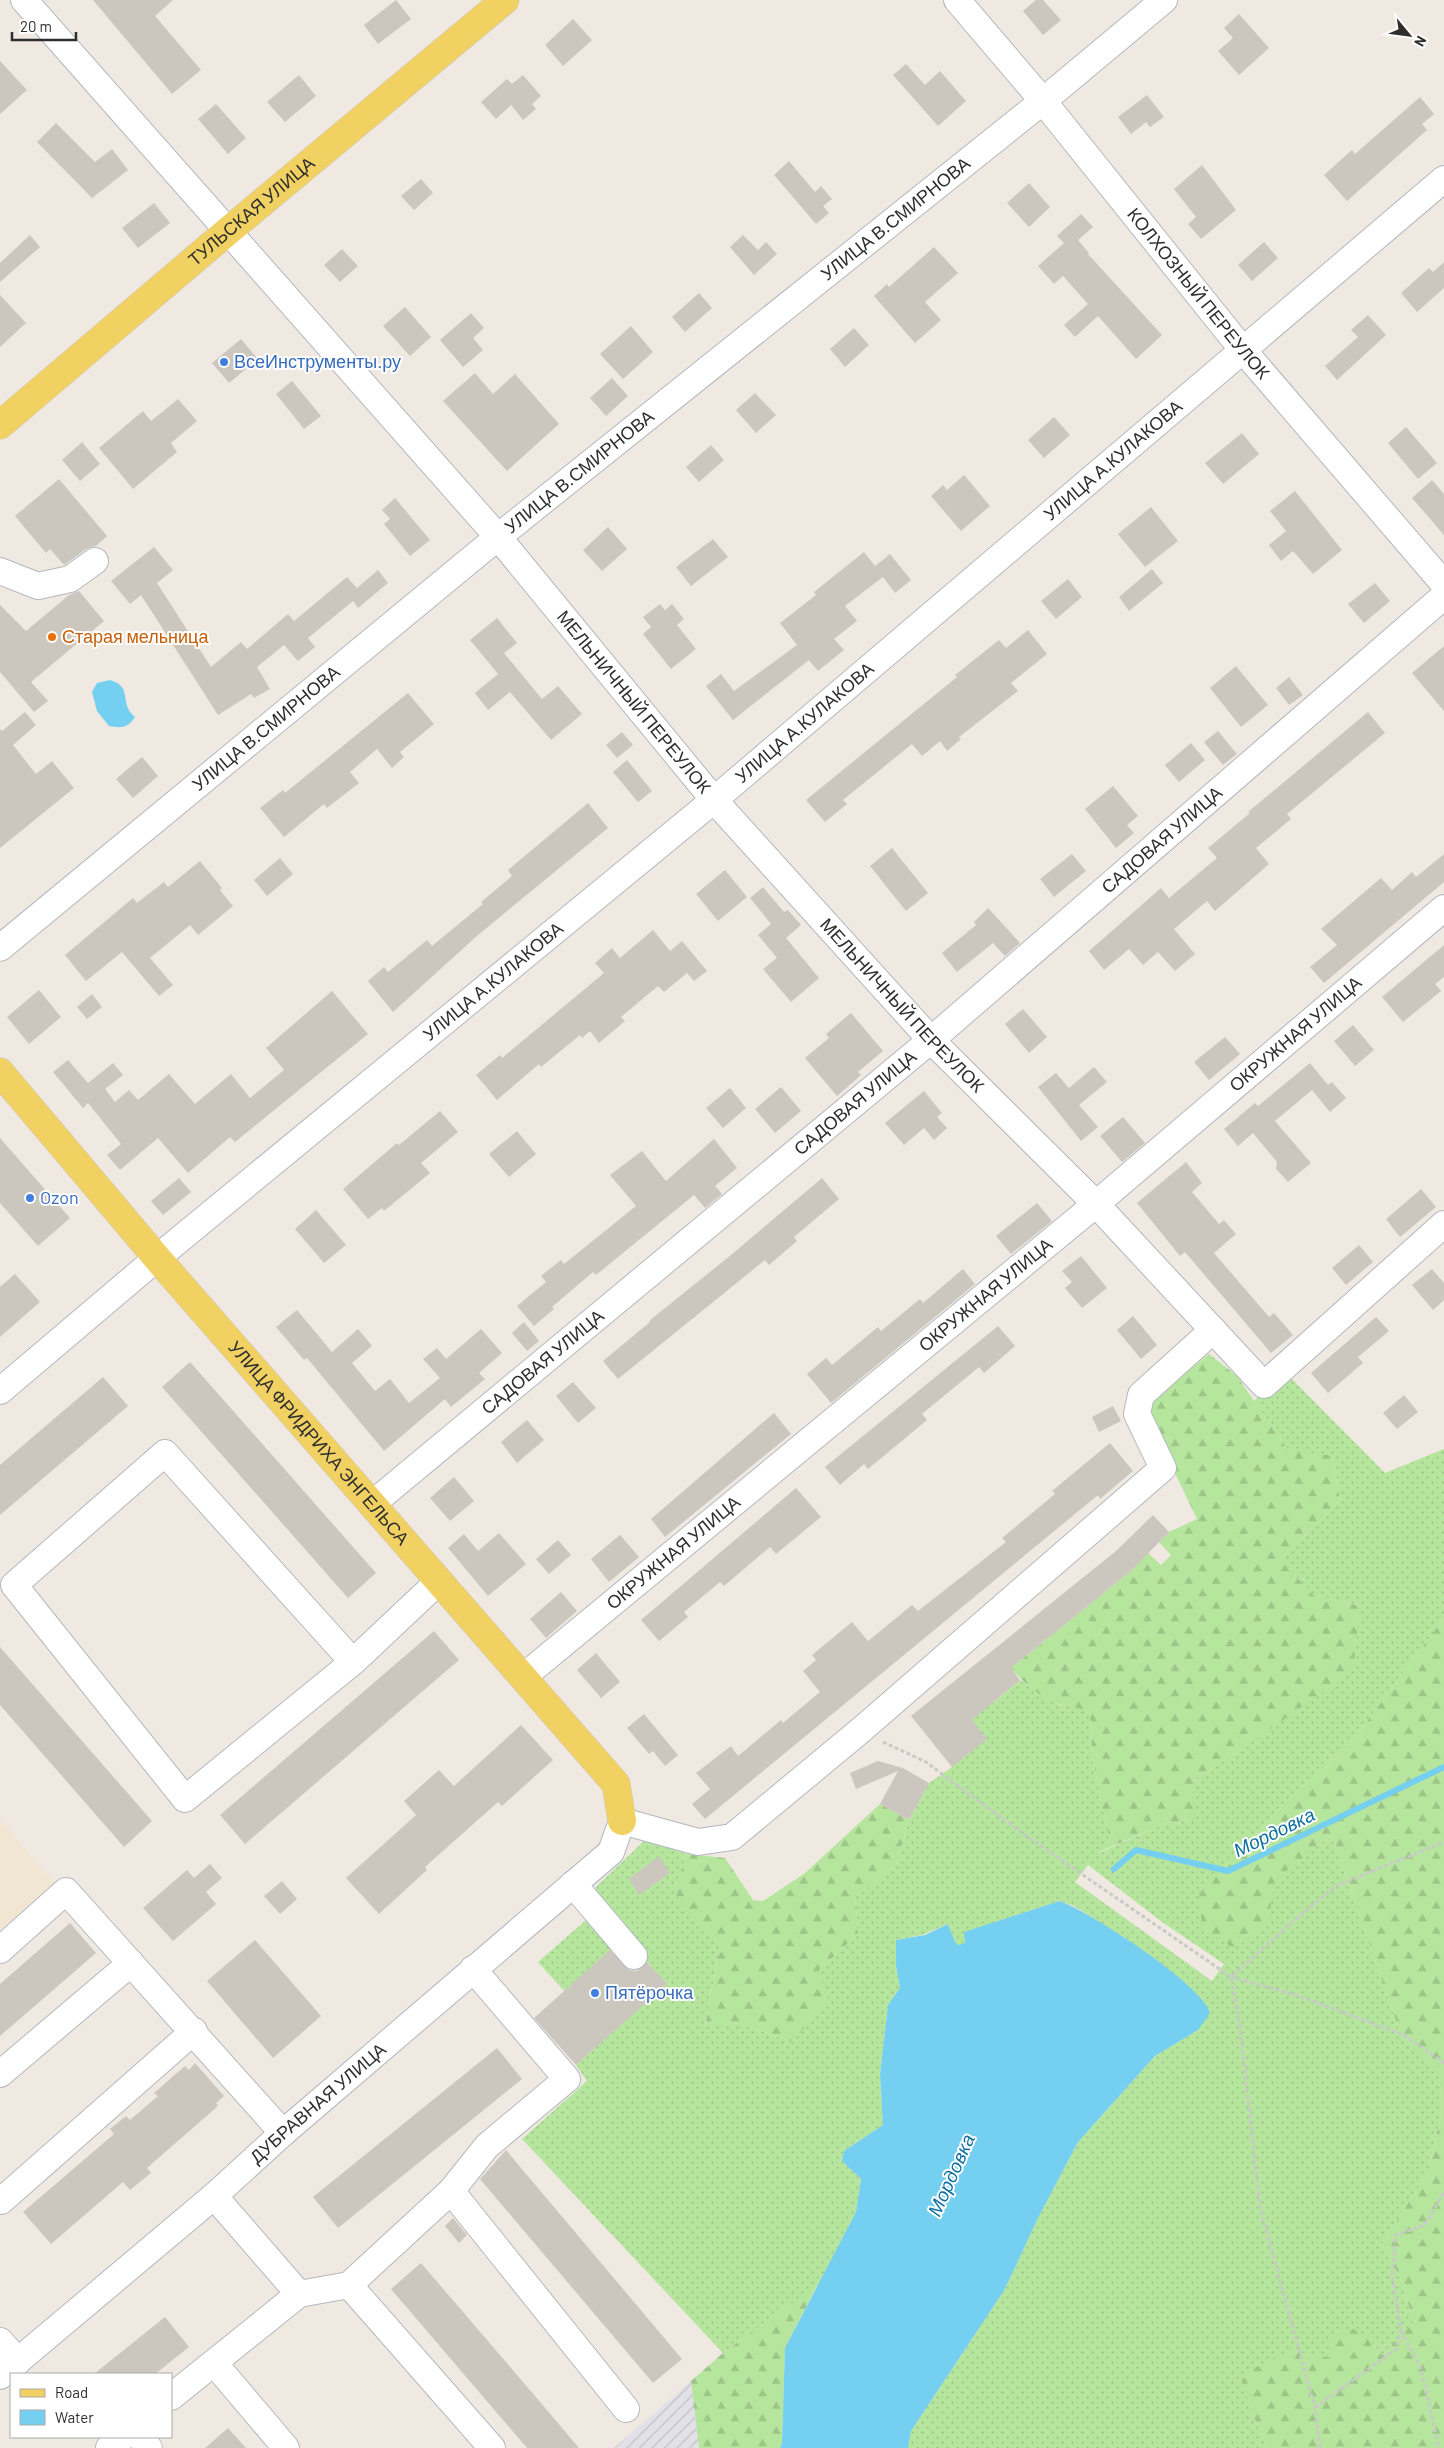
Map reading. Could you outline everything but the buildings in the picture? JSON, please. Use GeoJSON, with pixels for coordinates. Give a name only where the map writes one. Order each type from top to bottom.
{"type":"FeatureCollection","features":[{"type":"Feature","properties":{"kind":"main road","name":"ТУЛЬСКАЯ УЛИЦА"},"geometry":{"type":"LineString","coordinates":[[0,425],[228,231],[505,0]]}},
{"type":"Feature","properties":{"kind":"main road","name":"УЛИЦА ФРИДРИХА ЭНГЕЛЬСА"},"geometry":{"type":"LineString","coordinates":[[0,1072],[157,1258],[616,1784],[622,1821]]}},
{"type":"Feature","properties":{"kind":"street","name":"МЕЛЬНИЧНЫЙ ПЕРЕУЛОК"},"geometry":{"type":"LineString","coordinates":[[24,0],[498,537],[714,800],[932,1040],[1096,1204],[1264,1385],[1444,1224]]}},
{"type":"Feature","properties":{"kind":"street","name":"КОЛХОЗНЫЙ ПЕРЕУЛОК"},"geometry":{"type":"LineString","coordinates":[[958,0],[1043,101],[1242,349],[1444,584]]}},
{"type":"Feature","properties":{"kind":"street","name":"УЛИЦА В.СМИРНОВА"},"geometry":{"type":"LineString","coordinates":[[0,948],[498,537],[1043,101],[1164,0]]}},
{"type":"Feature","properties":{"kind":"street","name":"УЛИЦА А.КУЛАКОВА"},"geometry":{"type":"LineString","coordinates":[[0,1391],[157,1258],[714,800],[1444,179]]}},
{"type":"Feature","properties":{"kind":"street"},"geometry":{"type":"LineString","coordinates":[[0,572],[38,586],[70,579],[94,561]]}},
{"type":"Feature","properties":{"kind":"street","name":"САДОВАЯ УЛИЦА"},"geometry":{"type":"LineString","coordinates":[[372,1504],[932,1040],[1444,596]]}},
{"type":"Feature","properties":{"kind":"street","name":"ОКРУЖНАЯ УЛИЦА"},"geometry":{"type":"LineString","coordinates":[[523,1677],[1096,1204],[1444,908]]}},
{"type":"Feature","properties":{"kind":"street"},"geometry":{"type":"LineString","coordinates":[[622,1821],[698,1842],[732,1837],[861,1730],[1164,1468],[1137,1414],[1141,1394],[1213,1330]]}},
{"type":"Feature","properties":{"kind":"street"},"geometry":{"type":"LineString","coordinates":[[353,1662],[165,1453],[14,1585],[185,1799],[353,1662],[439,1581]]}},
{"type":"Feature","properties":{"kind":"street","name":"ДУБРАВНАЯ УЛИЦА"},"geometry":{"type":"LineString","coordinates":[[9,2369],[214,2196],[283,2133],[611,1852],[622,1821]]}},
{"type":"Feature","properties":{"kind":"street"},"geometry":{"type":"LineString","coordinates":[[572,1884],[634,1956]]}},
{"type":"Feature","properties":{"kind":"street"},"geometry":{"type":"LineString","coordinates":[[0,1950],[66,1891],[194,2031],[283,2133]]}},
{"type":"Feature","properties":{"kind":"street"},"geometry":{"type":"LineString","coordinates":[[0,2074],[131,1963]]}},
{"type":"Feature","properties":{"kind":"street"},"geometry":{"type":"LineString","coordinates":[[172,2396],[299,2294],[349,2285],[451,2191],[487,2146],[567,2079],[473,1969]]}},
{"type":"Feature","properties":{"kind":"street"},"geometry":{"type":"LineString","coordinates":[[0,2200],[194,2031]]}},
{"type":"Feature","properties":{"kind":"street"},"geometry":{"type":"LineString","coordinates":[[451,2191],[626,2409]]}},
{"type":"Feature","properties":{"kind":"street"},"geometry":{"type":"LineString","coordinates":[[214,2196],[299,2294]]}},
{"type":"Feature","properties":{"kind":"street"},"geometry":{"type":"LineString","coordinates":[[349,2285],[492,2448]]}},
{"type":"Feature","properties":{"kind":"street"},"geometry":{"type":"LineString","coordinates":[[0,2341],[9,2369]]}},
{"type":"Feature","properties":{"kind":"street"},"geometry":{"type":"LineString","coordinates":[[214,2363],[286,2448]]}},
{"type":"Feature","properties":{"kind":"street"},"geometry":{"type":"LineString","coordinates":[[109,2448],[122,2438]]}},
{"type":"Feature","properties":{"kind":"street"},"geometry":{"type":"LineString","coordinates":[[141,2438],[149,2448]]}},
{"type":"Feature","properties":{"kind":"path"},"geometry":{"type":"LineString","coordinates":[[861,1730],[926,1762],[1015,1828],[1231,1977],[1296,1995],[1404,2035],[1444,2063]]}},
{"type":"Feature","properties":{"kind":"path"},"geometry":{"type":"LineString","coordinates":[[1231,1977],[1336,1886],[1444,1842]]}},
{"type":"Feature","properties":{"kind":"path"},"geometry":{"type":"LineString","coordinates":[[1231,1977],[1240,2028],[1260,2208],[1315,2408],[1320,2448]]}},
{"type":"Feature","properties":{"kind":"path"},"geometry":{"type":"LineString","coordinates":[[1439,2448],[1421,2368],[1401,2331],[1392,2274],[1396,2235],[1425,2225],[1444,2192]]}},
{"type":"Feature","properties":{"kind":"path"},"geometry":{"type":"LineString","coordinates":[[1315,2408],[1396,2349],[1401,2331]]}},
{"type":"Feature","properties":{"kind":"shaded area"},"geometry":{"type":"Polygon","coordinates":[[[0,1819],[54,1884],[0,1930],[0,1819]]]}},
{"type":"Feature","properties":{"kind":"shaded area"},"geometry":{"type":"Polygon","coordinates":[[[691,2381],[699,2448],[614,2448],[691,2381]]]}},
{"type":"Feature","properties":{"kind":"green space"},"geometry":{"type":"Polygon","coordinates":[[[1209,1354],[1237,1376],[1287,1449],[1333,1456],[1340,1501],[1280,1559],[1313,1595],[1360,1606],[1353,1671],[1242,1749],[1193,1780],[1193,1819],[1164,1824],[1097,1853],[1109,1838],[1092,1755],[1090,1713],[1083,1709],[1055,1703],[1027,1684],[1011,1668],[1132,1570],[1148,1553],[1161,1565],[1171,1555],[1159,1542],[1169,1532],[1197,1519],[1148,1417],[1152,1400],[1209,1354]]]}},
{"type":"Feature","properties":{"kind":"green space"},"geometry":{"type":"Polygon","coordinates":[[[1285,1372],[1385,1473],[1444,1449],[1444,1618],[1347,1748],[1290,1798],[1199,1894],[1268,1921],[1274,1880],[1332,1835],[1401,2035],[1439,2074],[1442,2110],[1428,2172],[1382,2244],[1400,2278],[1414,2322],[1382,2355],[1368,2337],[1331,2359],[1288,2351],[1252,2413],[1267,2446],[1263,2448],[908,2448],[911,2431],[1005,2289],[1037,2220],[1078,2142],[1155,2056],[1198,2030],[1134,1944],[1074,1906],[1060,1901],[965,1932],[965,1943],[958,1945],[955,1943],[948,1924],[922,1935],[896,1940],[896,1966],[900,1988],[888,2005],[880,2074],[883,2125],[844,2151],[842,2161],[861,2179],[856,2212],[819,2284],[723,2353],[522,2139],[587,2081],[576,2065],[666,1984],[600,1906],[596,1887],[645,1840],[687,1854],[674,1889],[720,1946],[705,2026],[739,2023],[792,2042],[819,1970],[858,1934],[855,1897],[896,1865],[909,1820],[929,1783],[952,1767],[966,1713],[983,1691],[993,1703],[1020,1680],[1059,1705],[1082,1708],[1090,1713],[1092,1755],[1109,1838],[1099,1853],[1164,1824],[1193,1819],[1193,1780],[1242,1749],[1360,1606],[1313,1595],[1280,1559],[1340,1501],[1333,1457],[1287,1449],[1254,1401],[1285,1372]],[[1088,1865],[1075,1882],[1212,1981],[1224,1964],[1162,1922],[1088,1865]]]}},
{"type":"Feature","properties":{"kind":"green space"},"geometry":{"type":"Polygon","coordinates":[[[1444,1618],[1444,2448],[1263,2448],[1267,2446],[1252,2413],[1242,2380],[1255,2368],[1288,2351],[1331,2358],[1328,2335],[1353,2329],[1368,2337],[1382,2355],[1414,2322],[1400,2278],[1382,2244],[1428,2172],[1442,2110],[1439,2075],[1401,2035],[1332,1835],[1275,1880],[1268,1922],[1234,1949],[1202,1927],[1199,1893],[1290,1798],[1347,1748],[1444,1618]]]}},
{"type":"Feature","properties":{"kind":"green space"},"geometry":{"type":"Polygon","coordinates":[[[880,1804],[909,1820],[896,1865],[855,1897],[858,1934],[819,1970],[828,2000],[792,2042],[739,2023],[705,2027],[720,1946],[682,1907],[674,1889],[687,1854],[725,1858],[753,1900],[763,1901],[805,1873],[880,1804]]]}},
{"type":"Feature","properties":{"kind":"green space"},"geometry":{"type":"Polygon","coordinates":[[[586,1920],[612,1949],[564,1991],[538,1962],[586,1920]]]}},
{"type":"Feature","properties":{"kind":"green space"},"geometry":{"type":"Polygon","coordinates":[[[818,2284],[785,2348],[782,2443],[780,2448],[699,2448],[691,2381],[723,2353],[818,2284]]]}},
{"type":"Feature","properties":{"kind":"water"},"geometry":{"type":"Polygon","coordinates":[[[110,680],[122,687],[127,706],[135,717],[124,727],[109,726],[97,711],[92,692],[97,683],[110,680]]]}},
{"type":"Feature","properties":{"kind":"water"},"geometry":{"type":"Polygon","coordinates":[[[1060,1901],[1119,1934],[1167,1968],[1188,1985],[1203,2001],[1210,2013],[1198,2030],[1155,2056],[1078,2142],[1037,2220],[1005,2289],[911,2431],[908,2448],[780,2448],[782,2443],[785,2348],[856,2212],[861,2179],[842,2161],[844,2151],[883,2125],[880,2074],[888,2005],[900,1988],[896,1966],[896,1940],[925,1935],[948,1924],[958,1945],[965,1943],[964,1932],[1060,1901]]]}},
{"type":"Feature","properties":{"kind":"waterway","name":"Мордовка"},"geometry":{"type":"LineString","coordinates":[[1114,1869],[1136,1850],[1228,1871],[1444,1767]]}},
{"type":"Feature","properties":{"kind":"place","name":"ВсеИнструменты.ру"},"geometry":{"type":"Point","coordinates":[224,362]}},
{"type":"Feature","properties":{"kind":"place","name":"Старая мельница"},"geometry":{"type":"Point","coordinates":[52,637]}},
{"type":"Feature","properties":{"kind":"place","name":"Ozon"},"geometry":{"type":"Point","coordinates":[30,1198]}},
{"type":"Feature","properties":{"kind":"place","name":"Пятёрочка"},"geometry":{"type":"Point","coordinates":[595,1993]}}]}
